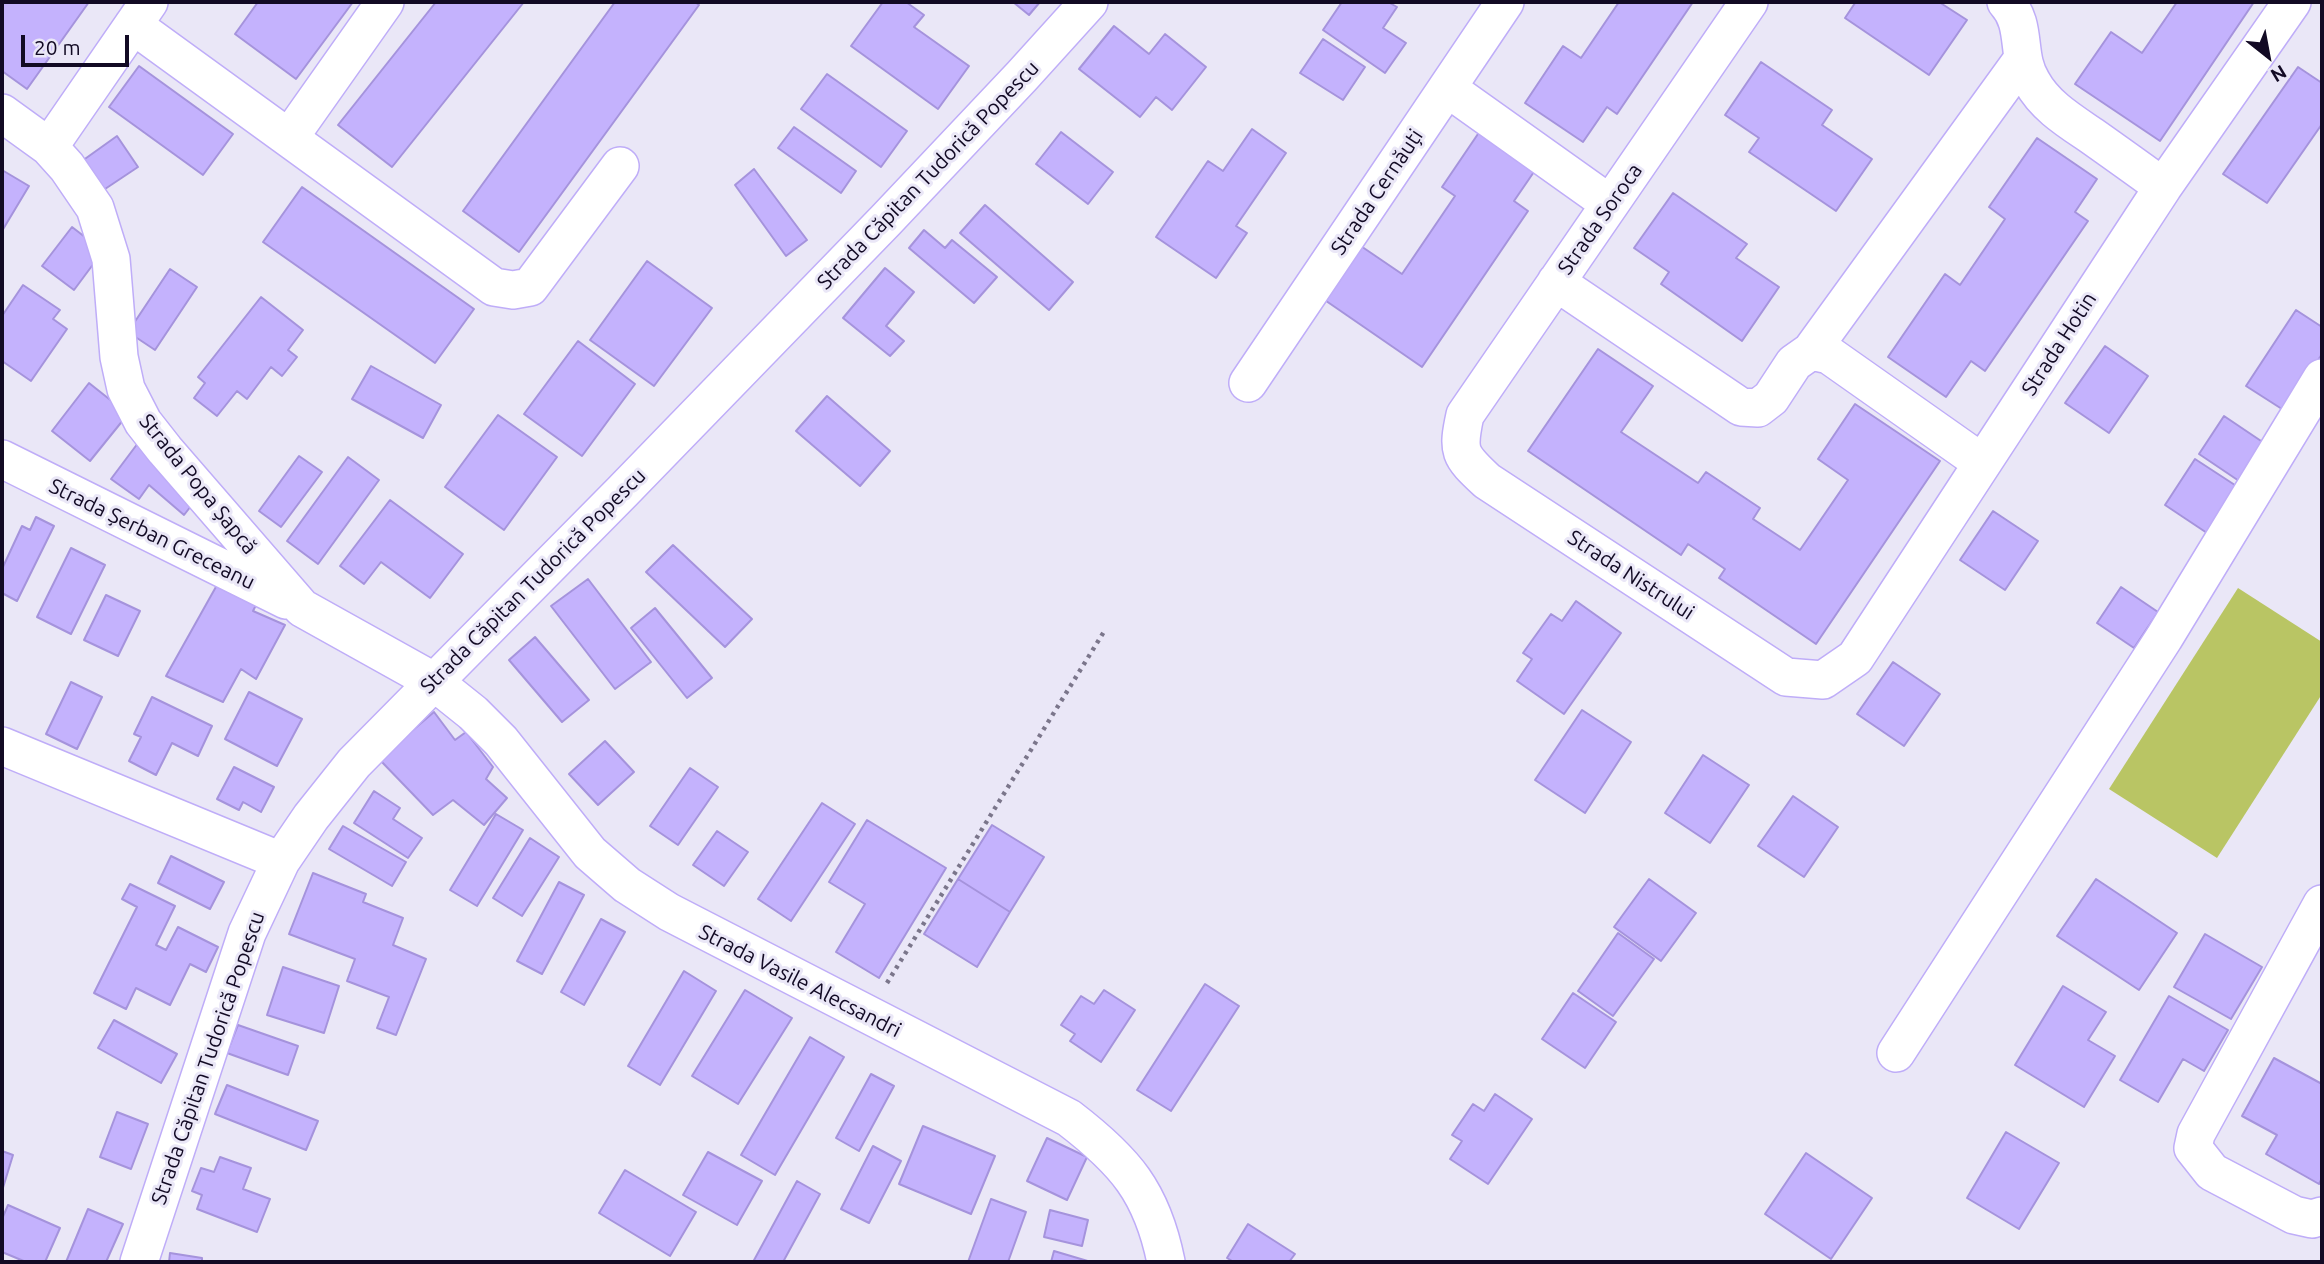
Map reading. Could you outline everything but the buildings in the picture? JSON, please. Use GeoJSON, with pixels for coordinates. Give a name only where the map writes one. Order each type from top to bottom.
{"type":"FeatureCollection","features":[{"type":"Feature","properties":{"kind":"street"},"geometry":{"type":"LineString","coordinates":[[289,138],[385,2]]}},
{"type":"Feature","properties":{"kind":"street","name":"Strada Căpitan Tudorică Popescu"},"geometry":{"type":"LineString","coordinates":[[139,1262],[247,933],[281,862],[310,817],[354,764],[433,681],[623,491],[886,220],[1088,2]]}},
{"type":"Feature","properties":{"kind":"street","name":"Strada Cernăuți"},"geometry":{"type":"LineString","coordinates":[[1248,383],[1505,2]]}},
{"type":"Feature","properties":{"kind":"street","name":"Strada Soroca"},"geometry":{"type":"LineString","coordinates":[[1460,441],[1465,415],[1749,2]]}},
{"type":"Feature","properties":{"kind":"street"},"geometry":{"type":"LineString","coordinates":[[2006,2],[2015,12],[2021,33],[2022,60],[2041,97],[2163,187]]}},
{"type":"Feature","properties":{"kind":"street","name":"Strada Hotin"},"geometry":{"type":"LineString","coordinates":[[1823,680],[1855,658],[2163,187],[2292,2]]}},
{"type":"Feature","properties":{"kind":"street"},"geometry":{"type":"LineString","coordinates":[[49,147],[141,13],[289,138],[494,287],[513,290],[530,287],[620,166]]}},
{"type":"Feature","properties":{"kind":"street"},"geometry":{"type":"LineString","coordinates":[[1556,282],[1741,407],[1758,408],[1771,398],[1794,363],[1811,351],[2022,60]]}},
{"type":"Feature","properties":{"kind":"street"},"geometry":{"type":"LineString","coordinates":[[1447,88],[1610,204]]}},
{"type":"Feature","properties":{"kind":"street","name":"Strada Popa Șapcă"},"geometry":{"type":"LineString","coordinates":[[2,113],[49,147],[83,188],[95,208],[111,259],[119,357],[126,389],[143,422],[302,608],[433,681]]}},
{"type":"Feature","properties":{"kind":"street"},"geometry":{"type":"LineString","coordinates":[[1811,351],[1829,355],[1982,462]]}},
{"type":"Feature","properties":{"kind":"street"},"geometry":{"type":"LineString","coordinates":[[1896,1053],[2164,638],[2322,378]]}},
{"type":"Feature","properties":{"kind":"street","name":"Strada Nistrului"},"geometry":{"type":"LineString","coordinates":[[1460,441],[1464,460],[1487,481],[1786,677],[1823,680]]}},
{"type":"Feature","properties":{"kind":"street","name":"Strada Șerban Greceanu"},"geometry":{"type":"LineString","coordinates":[[2,459],[302,608]]}},
{"type":"Feature","properties":{"kind":"street","name":"Strada Vasile Alecsandri"},"geometry":{"type":"LineString","coordinates":[[433,681],[473,713],[501,741],[590,853],[626,885],[669,912],[1069,1118],[1098,1140],[1124,1165],[1147,1199],[1161,1237],[1166,1262]]}},
{"type":"Feature","properties":{"kind":"street"},"geometry":{"type":"LineString","coordinates":[[2,746],[281,862]]}},
{"type":"Feature","properties":{"kind":"street"},"geometry":{"type":"LineString","coordinates":[[2322,904],[2196,1133],[2193,1148],[2212,1172],[2294,1215],[2312,1219],[2322,1216]]}},
{"type":"Feature","properties":{"kind":"path"},"geometry":{"type":"LineString","coordinates":[[867,1016],[1105,630]]}},
{"type":"Feature","properties":{"kind":"green space"},"geometry":{"type":"Polygon","coordinates":[[[2238,588],[2322,642],[2322,694],[2217,858],[2109,789],[2238,588]]]}}]}
